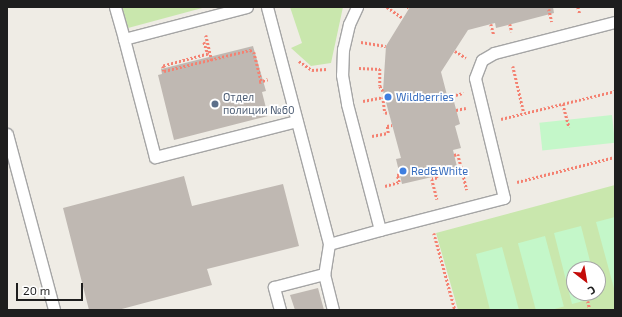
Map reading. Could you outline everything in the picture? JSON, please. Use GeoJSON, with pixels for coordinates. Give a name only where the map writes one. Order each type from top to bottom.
{"type":"FeatureCollection","features":[{"type":"Feature","properties":{"kind":"lane"},"geometry":{"type":"LineString","coordinates":[[116,7],[155,156],[296,121]]}},
{"type":"Feature","properties":{"kind":"lane"},"geometry":{"type":"LineString","coordinates":[[124,39],[248,7]]}},
{"type":"Feature","properties":{"kind":"lane"},"geometry":{"type":"LineString","coordinates":[[266,7],[329,244],[324,274],[333,310]]}},
{"type":"Feature","properties":{"kind":"lane"},"geometry":{"type":"LineString","coordinates":[[357,7],[349,24],[343,49],[342,75],[356,139],[380,230]]}},
{"type":"Feature","properties":{"kind":"lane"},"geometry":{"type":"LineString","coordinates":[[329,244],[504,198],[475,78],[476,71],[487,56],[615,22]]}},
{"type":"Feature","properties":{"kind":"lane"},"geometry":{"type":"LineString","coordinates":[[7,134],[54,310]]}},
{"type":"Feature","properties":{"kind":"lane"},"geometry":{"type":"LineString","coordinates":[[280,310],[274,287],[324,274]]}},
{"type":"Feature","properties":{"kind":"path"},"geometry":{"type":"LineString","coordinates":[[387,7],[403,18]]}},
{"type":"Feature","properties":{"kind":"path"},"geometry":{"type":"LineString","coordinates":[[358,46],[360,35]]}},
{"type":"Feature","properties":{"kind":"path"},"geometry":{"type":"LineString","coordinates":[[359,41],[386,46]]}},
{"type":"Feature","properties":{"kind":"path"},"geometry":{"type":"LineString","coordinates":[[204,42],[208,54],[163,66],[164,71],[252,50],[260,81],[266,80]]}},
{"type":"Feature","properties":{"kind":"path"},"geometry":{"type":"LineString","coordinates":[[509,50],[524,113]]}},
{"type":"Feature","properties":{"kind":"path"},"geometry":{"type":"LineString","coordinates":[[210,52],[212,60]]}},
{"type":"Feature","properties":{"kind":"path"},"geometry":{"type":"LineString","coordinates":[[356,63],[356,68],[380,69],[380,86],[383,91]]}},
{"type":"Feature","properties":{"kind":"path"},"geometry":{"type":"LineString","coordinates":[[486,123],[615,90]]}},
{"type":"Feature","properties":{"kind":"path"},"geometry":{"type":"LineString","coordinates":[[361,108],[359,101],[383,97],[385,113],[389,112]]}},
{"type":"Feature","properties":{"kind":"path"},"geometry":{"type":"LineString","coordinates":[[563,104],[569,127]]}},
{"type":"Feature","properties":{"kind":"path"},"geometry":{"type":"LineString","coordinates":[[356,139],[388,133],[387,126],[392,125]]}},
{"type":"Feature","properties":{"kind":"path"},"geometry":{"type":"LineString","coordinates":[[454,155],[458,154],[471,207]]}},
{"type":"Feature","properties":{"kind":"path"},"geometry":{"type":"LineString","coordinates":[[501,186],[615,157]]}},
{"type":"Feature","properties":{"kind":"path"},"geometry":{"type":"LineString","coordinates":[[383,193],[382,187],[399,182],[397,175],[400,174]]}},
{"type":"Feature","properties":{"kind":"path"},"geometry":{"type":"LineString","coordinates":[[437,176],[437,178],[432,179],[436,216],[455,310]]}},
{"type":"Feature","properties":{"kind":"path"},"geometry":{"type":"LineString","coordinates":[[588,301],[590,310]]}},
{"type":"Feature","properties":{"kind":"green space"},"geometry":{"type":"Polygon","coordinates":[[[122,7],[206,7],[128,28],[122,7]]]}},
{"type":"Feature","properties":{"kind":"green space"},"geometry":{"type":"Polygon","coordinates":[[[290,7],[343,7],[331,63],[311,66],[291,48],[302,43],[290,7]]]}},
{"type":"Feature","properties":{"kind":"green space"},"geometry":{"type":"Polygon","coordinates":[[[612,115],[615,143],[542,150],[539,123],[612,115]]]}},
{"type":"Feature","properties":{"kind":"green space"},"geometry":{"type":"Polygon","coordinates":[[[615,185],[615,310],[458,310],[436,233],[615,185]]]}},
{"type":"Feature","properties":{"kind":"green space"},"geometry":{"type":"Polygon","coordinates":[[[615,217],[615,292],[596,222],[615,217]]]}},
{"type":"Feature","properties":{"kind":"green space"},"geometry":{"type":"Polygon","coordinates":[[[581,226],[590,261],[566,261],[566,280],[554,233],[581,226]]]}},
{"type":"Feature","properties":{"kind":"green space"},"geometry":{"type":"Polygon","coordinates":[[[545,236],[564,307],[551,310],[536,310],[518,243],[545,236]]]}},
{"type":"Feature","properties":{"kind":"green space"},"geometry":{"type":"Polygon","coordinates":[[[502,247],[519,310],[490,310],[476,254],[502,247]]]}},
{"type":"Feature","properties":{"kind":"green space"},"geometry":{"type":"Polygon","coordinates":[[[571,301],[584,301],[572,304],[571,301]]]}},
{"type":"Feature","properties":{"kind":"building"},"geometry":{"type":"Polygon","coordinates":[[[410,7],[553,7],[554,13],[496,28],[495,23],[468,30],[441,72],[448,99],[453,98],[460,124],[455,126],[461,148],[453,150],[458,171],[402,184],[396,159],[401,158],[383,91],[386,46],[410,7]]]}},
{"type":"Feature","properties":{"kind":"building","name":"Отдел полиции №60"},"geometry":{"type":"Polygon","coordinates":[[[253,46],[266,91],[262,92],[268,116],[174,140],[158,75],[162,74],[161,69],[253,46]]]}},
{"type":"Feature","properties":{"kind":"building"},"geometry":{"type":"Polygon","coordinates":[[[184,176],[192,206],[283,184],[299,246],[207,269],[212,285],[118,310],[89,310],[63,208],[184,176]]]}},
{"type":"Feature","properties":{"kind":"building"},"geometry":{"type":"Polygon","coordinates":[[[318,288],[324,310],[295,310],[290,295],[318,288]]]}},
{"type":"Feature","properties":{"kind":"place","name":"Wildberries"},"geometry":{"type":"Point","coordinates":[388,97]}},
{"type":"Feature","properties":{"kind":"place","name":"Отдел полиции №60"},"geometry":{"type":"Point","coordinates":[215,104]}},
{"type":"Feature","properties":{"kind":"place","name":"Red&White"},"geometry":{"type":"Point","coordinates":[403,171]}}]}
